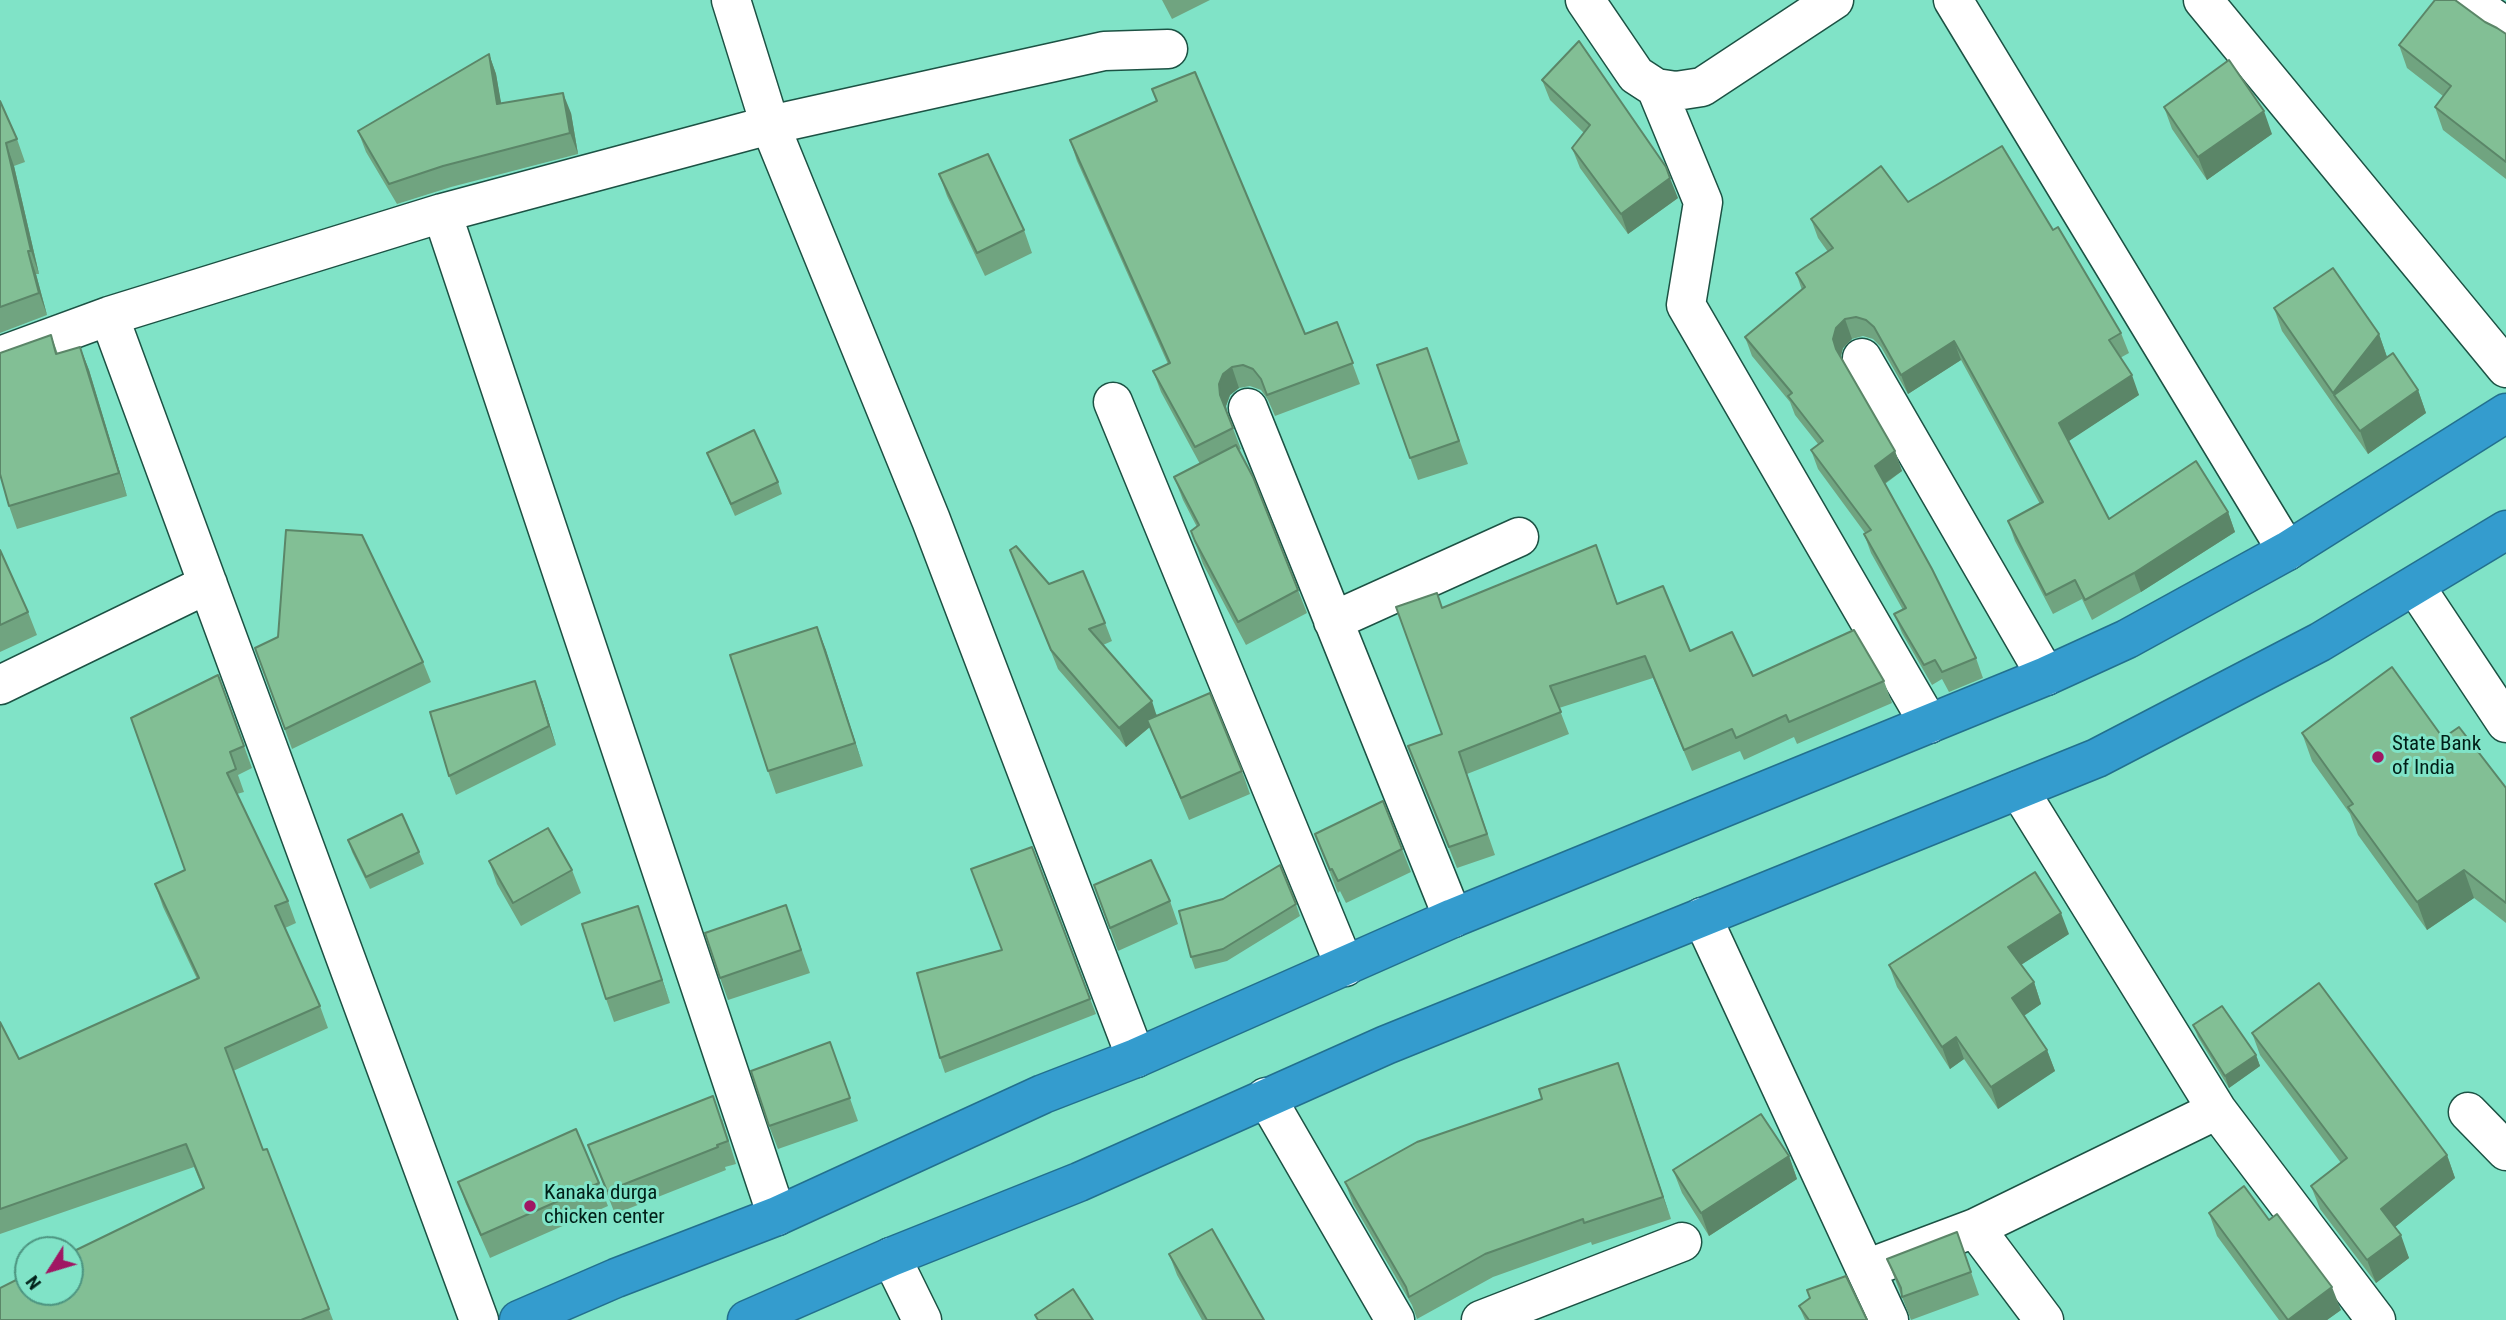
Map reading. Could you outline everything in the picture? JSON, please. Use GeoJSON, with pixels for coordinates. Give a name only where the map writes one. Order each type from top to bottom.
{"type":"FeatureCollection","features":[{"type":"Feature","properties":{"kind":"highway"},"geometry":{"type":"LineString","coordinates":[[519,1320],[616,1278],[777,1216],[1043,1094],[1136,1058],[1453,918],[2046,676],[2127,639],[2287,551],[2506,412]]}},
{"type":"Feature","properties":{"kind":"highway"},"geometry":{"type":"LineString","coordinates":[[747,1320],[891,1256],[1079,1182],[1386,1045],[2097,758],[2320,642],[2506,530]]}},
{"type":"Feature","properties":{"kind":"street"},"geometry":{"type":"LineString","coordinates":[[731,0],[770,125],[931,520],[1136,1058]]}},
{"type":"Feature","properties":{"kind":"street"},"geometry":{"type":"LineString","coordinates":[[1586,0],[1636,75],[1656,88],[1676,91],[1702,87],[1834,0]]}},
{"type":"Feature","properties":{"kind":"street"},"geometry":{"type":"LineString","coordinates":[[1954,0],[2287,551]]}},
{"type":"Feature","properties":{"kind":"street"},"geometry":{"type":"LineString","coordinates":[[2203,0],[2506,368]]}},
{"type":"Feature","properties":{"kind":"street"},"geometry":{"type":"LineString","coordinates":[[2467,0],[2506,27]]}},
{"type":"Feature","properties":{"kind":"street"},"geometry":{"type":"LineString","coordinates":[[0,356],[109,316],[442,213],[770,125],[1104,51],[1168,49]]}},
{"type":"Feature","properties":{"kind":"street"},"geometry":{"type":"LineString","coordinates":[[1656,88],[1703,202],[1686,305],[1929,724]]}},
{"type":"Feature","properties":{"kind":"street"},"geometry":{"type":"LineString","coordinates":[[442,213],[777,1216]]}},
{"type":"Feature","properties":{"kind":"street"},"geometry":{"type":"LineString","coordinates":[[109,316],[479,1320]]}},
{"type":"Feature","properties":{"kind":"street"},"geometry":{"type":"LineString","coordinates":[[1862,358],[2046,676]]}},
{"type":"Feature","properties":{"kind":"street"},"geometry":{"type":"LineString","coordinates":[[1113,402],[1346,967]]}},
{"type":"Feature","properties":{"kind":"street"},"geometry":{"type":"LineString","coordinates":[[1248,408],[1453,918]]}},
{"type":"Feature","properties":{"kind":"street"},"geometry":{"type":"LineString","coordinates":[[1333,621],[1520,537]]}},
{"type":"Feature","properties":{"kind":"street"},"geometry":{"type":"LineString","coordinates":[[0,685],[208,584]]}},
{"type":"Feature","properties":{"kind":"street"},"geometry":{"type":"LineString","coordinates":[[2415,586],[2506,723]]}},
{"type":"Feature","properties":{"kind":"street"},"geometry":{"type":"LineString","coordinates":[[2019,790],[2217,1110],[2376,1320]]}},
{"type":"Feature","properties":{"kind":"street"},"geometry":{"type":"LineString","coordinates":[[1702,917],[1889,1320]]}},
{"type":"Feature","properties":{"kind":"street"},"geometry":{"type":"LineString","coordinates":[[1266,1097],[1395,1320]]}},
{"type":"Feature","properties":{"kind":"street"},"geometry":{"type":"LineString","coordinates":[[1866,1269],[1975,1228],[2217,1110]]}},
{"type":"Feature","properties":{"kind":"street"},"geometry":{"type":"LineString","coordinates":[[2468,1112],[2506,1151]]}},
{"type":"Feature","properties":{"kind":"street"},"geometry":{"type":"LineString","coordinates":[[1975,1228],[2044,1320]]}},
{"type":"Feature","properties":{"kind":"street"},"geometry":{"type":"LineString","coordinates":[[1481,1320],[1682,1242]]}},
{"type":"Feature","properties":{"kind":"street"},"geometry":{"type":"LineString","coordinates":[[891,1256],[922,1320]]}},
{"type":"Feature","properties":{"kind":"building"},"geometry":{"type":"Polygon","coordinates":[[[2435,0],[2455,0],[2506,34],[2506,162],[2435,107],[2451,86],[2399,45],[2435,0]]]}},
{"type":"Feature","properties":{"kind":"building"},"geometry":{"type":"Polygon","coordinates":[[[1579,41],[1666,167],[1670,178],[1621,214],[1572,148],[1590,125],[1542,80],[1579,41]]]}},
{"type":"Feature","properties":{"kind":"building"},"geometry":{"type":"Polygon","coordinates":[[[489,54],[497,104],[563,93],[570,133],[443,166],[389,184],[358,131],[489,54]]]}},
{"type":"Feature","properties":{"kind":"building"},"geometry":{"type":"Polygon","coordinates":[[[2229,60],[2264,111],[2198,157],[2164,107],[2229,60]]]}},
{"type":"Feature","properties":{"kind":"building"},"geometry":{"type":"Polygon","coordinates":[[[1195,72],[1305,334],[1337,322],[1353,363],[1267,395],[1261,379],[1253,369],[1243,365],[1232,367],[1223,374],[1219,384],[1220,395],[1233,428],[1195,447],[1153,371],[1170,363],[1070,140],[1157,101],[1152,89],[1195,72]]]}},
{"type":"Feature","properties":{"kind":"building"},"geometry":{"type":"Polygon","coordinates":[[[0,101],[17,139],[6,143],[39,293],[0,307],[0,101]]]}},
{"type":"Feature","properties":{"kind":"building"},"geometry":{"type":"Polygon","coordinates":[[[2002,146],[2053,230],[2058,227],[2121,333],[2109,340],[2132,375],[2059,423],[2109,519],[2196,461],[2228,512],[2134,573],[2085,600],[2075,580],[2046,595],[2008,521],[2043,502],[1954,341],[1901,375],[1874,327],[1866,320],[1856,317],[1845,319],[1836,328],[1833,339],[1836,349],[1895,451],[1875,466],[1932,569],[1976,658],[1942,672],[1935,660],[1924,665],[1894,614],[1906,608],[1864,534],[1871,530],[1811,450],[1823,441],[1788,396],[1792,393],[1745,337],[1805,287],[1796,273],[1833,248],[1811,219],[1881,166],[1908,202],[2002,146]]]}},
{"type":"Feature","properties":{"kind":"building"},"geometry":{"type":"Polygon","coordinates":[[[988,154],[1024,230],[977,253],[939,174],[988,154]]]}},
{"type":"Feature","properties":{"kind":"building"},"geometry":{"type":"Polygon","coordinates":[[[2333,268],[2379,334],[2333,393],[2274,308],[2333,268]]]}},
{"type":"Feature","properties":{"kind":"building"},"geometry":{"type":"Polygon","coordinates":[[[51,335],[56,354],[80,347],[119,473],[9,506],[0,474],[0,353],[51,335]]]}},
{"type":"Feature","properties":{"kind":"building"},"geometry":{"type":"Polygon","coordinates":[[[1427,348],[1459,441],[1410,458],[1377,365],[1427,348]]]}},
{"type":"Feature","properties":{"kind":"building"},"geometry":{"type":"Polygon","coordinates":[[[2393,353],[2418,390],[2360,431],[2334,395],[2393,353]]]}},
{"type":"Feature","properties":{"kind":"building"},"geometry":{"type":"Polygon","coordinates":[[[754,430],[778,482],[731,504],[707,453],[754,430]]]}},
{"type":"Feature","properties":{"kind":"building"},"geometry":{"type":"Polygon","coordinates":[[[1236,445],[1253,477],[1298,590],[1238,622],[1195,541],[1191,531],[1199,525],[1174,477],[1236,445]]]}},
{"type":"Feature","properties":{"kind":"building"},"geometry":{"type":"Polygon","coordinates":[[[286,530],[362,535],[423,662],[285,729],[255,648],[278,637],[286,530]]]}},
{"type":"Feature","properties":{"kind":"building"},"geometry":{"type":"Polygon","coordinates":[[[1596,545],[1617,604],[1663,586],[1690,651],[1732,632],[1753,676],[1854,630],[1884,681],[1789,722],[1786,715],[1736,738],[1732,729],[1684,750],[1645,656],[1550,686],[1561,712],[1459,752],[1487,834],[1449,847],[1408,746],[1442,734],[1396,607],[1437,593],[1442,608],[1596,545]]]}},
{"type":"Feature","properties":{"kind":"building"},"geometry":{"type":"Polygon","coordinates":[[[1016,546],[1049,584],[1083,571],[1105,623],[1089,629],[1152,701],[1119,728],[1051,650],[1010,550],[1016,546]]]}},
{"type":"Feature","properties":{"kind":"building"},"geometry":{"type":"Polygon","coordinates":[[[0,550],[28,612],[0,625],[0,550]]]}},
{"type":"Feature","properties":{"kind":"building"},"geometry":{"type":"Polygon","coordinates":[[[817,627],[855,743],[768,771],[730,655],[817,627]]]}},
{"type":"Feature","properties":{"kind":"building"},"geometry":{"type":"Polygon","coordinates":[[[2392,667],[2443,738],[2459,727],[2506,788],[2506,903],[2464,870],[2417,902],[2348,807],[2353,804],[2302,733],[2392,667]]]}},
{"type":"Feature","properties":{"kind":"building"},"geometry":{"type":"Polygon","coordinates":[[[218,675],[244,746],[230,752],[236,769],[227,773],[288,901],[275,906],[320,1006],[225,1048],[263,1150],[267,1149],[329,1309],[301,1320],[0,1320],[0,1288],[14,1281],[14,1306],[84,1306],[84,1246],[204,1188],[186,1144],[0,1209],[0,1022],[19,1059],[199,978],[155,884],[185,870],[131,718],[218,675]]]}},
{"type":"Feature","properties":{"kind":"building"},"geometry":{"type":"Polygon","coordinates":[[[535,681],[549,726],[449,776],[430,712],[535,681]]]}},
{"type":"Feature","properties":{"kind":"building"},"geometry":{"type":"Polygon","coordinates":[[[1210,693],[1242,771],[1181,798],[1147,720],[1210,693]]]}},
{"type":"Feature","properties":{"kind":"building"},"geometry":{"type":"Polygon","coordinates":[[[1383,801],[1402,849],[1338,881],[1332,869],[1330,870],[1315,834],[1383,801]]]}},
{"type":"Feature","properties":{"kind":"building"},"geometry":{"type":"Polygon","coordinates":[[[402,814],[419,852],[366,877],[348,840],[402,814]]]}},
{"type":"Feature","properties":{"kind":"building"},"geometry":{"type":"Polygon","coordinates":[[[548,828],[572,870],[513,903],[489,861],[548,828]]]}},
{"type":"Feature","properties":{"kind":"building"},"geometry":{"type":"Polygon","coordinates":[[[1032,847],[1090,999],[940,1058],[917,973],[1002,950],[971,869],[1032,847]]]}},
{"type":"Feature","properties":{"kind":"building"},"geometry":{"type":"Polygon","coordinates":[[[1151,860],[1170,901],[1110,928],[1094,885],[1151,860]]]}},
{"type":"Feature","properties":{"kind":"building"},"geometry":{"type":"Polygon","coordinates":[[[1280,865],[1296,904],[1223,949],[1191,957],[1179,911],[1223,899],[1280,865]]]}},
{"type":"Feature","properties":{"kind":"building"},"geometry":{"type":"Polygon","coordinates":[[[2035,872],[2061,913],[2008,947],[2034,982],[2012,998],[2047,1050],[1991,1087],[1956,1037],[1942,1047],[1889,965],[2035,872]]]}},
{"type":"Feature","properties":{"kind":"building"},"geometry":{"type":"Polygon","coordinates":[[[786,905],[801,950],[720,978],[705,933],[786,905]]]}},
{"type":"Feature","properties":{"kind":"building"},"geometry":{"type":"Polygon","coordinates":[[[638,906],[662,980],[606,999],[582,924],[638,906]]]}},
{"type":"Feature","properties":{"kind":"building"},"geometry":{"type":"Polygon","coordinates":[[[2319,983],[2447,1155],[2381,1209],[2401,1235],[2367,1260],[2311,1186],[2347,1158],[2252,1033],[2319,983]]]}},
{"type":"Feature","properties":{"kind":"building"},"geometry":{"type":"Polygon","coordinates":[[[2222,1006],[2256,1055],[2225,1076],[2193,1025],[2222,1006]]]}},
{"type":"Feature","properties":{"kind":"building"},"geometry":{"type":"Polygon","coordinates":[[[830,1042],[850,1098],[769,1126],[751,1071],[830,1042]]]}},
{"type":"Feature","properties":{"kind":"building"},"geometry":{"type":"Polygon","coordinates":[[[1618,1063],[1663,1197],[1584,1223],[1583,1219],[1485,1254],[1409,1297],[1406,1287],[1345,1182],[1417,1142],[1542,1099],[1539,1089],[1618,1063]]]}},
{"type":"Feature","properties":{"kind":"building"},"geometry":{"type":"Polygon","coordinates":[[[713,1096],[728,1141],[607,1191],[588,1145],[713,1096]]]}},
{"type":"Feature","properties":{"kind":"building"},"geometry":{"type":"Polygon","coordinates":[[[1761,1114],[1789,1156],[1701,1213],[1673,1170],[1761,1114]]]}},
{"type":"Feature","properties":{"kind":"building"},"geometry":{"type":"Polygon","coordinates":[[[576,1129],[599,1183],[481,1235],[458,1182],[576,1129]]]}},
{"type":"Feature","properties":{"kind":"building"},"geometry":{"type":"Polygon","coordinates":[[[2244,1186],[2269,1220],[2277,1214],[2332,1287],[2288,1320],[2209,1213],[2244,1186]]]}},
{"type":"Feature","properties":{"kind":"building"},"geometry":{"type":"Polygon","coordinates":[[[1212,1229],[1264,1320],[1207,1320],[1169,1254],[1212,1229]]]}},
{"type":"Feature","properties":{"kind":"building"},"geometry":{"type":"Polygon","coordinates":[[[1957,1232],[1971,1272],[1902,1297],[1901,1288],[1887,1259],[1957,1232]]]}},
{"type":"Feature","properties":{"kind":"building"},"geometry":{"type":"Polygon","coordinates":[[[1846,1276],[1867,1320],[1809,1320],[1799,1306],[1810,1298],[1807,1290],[1846,1276]]]}},
{"type":"Feature","properties":{"kind":"building"},"geometry":{"type":"Polygon","coordinates":[[[1073,1289],[1093,1320],[1038,1320],[1035,1315],[1073,1289]]]}},
{"type":"Feature","properties":{"kind":"place","name":"State Bank of India"},"geometry":{"type":"Point","coordinates":[2378,757]}},
{"type":"Feature","properties":{"kind":"place","name":"Kanaka durga chicken center"},"geometry":{"type":"Point","coordinates":[530,1206]}}]}
